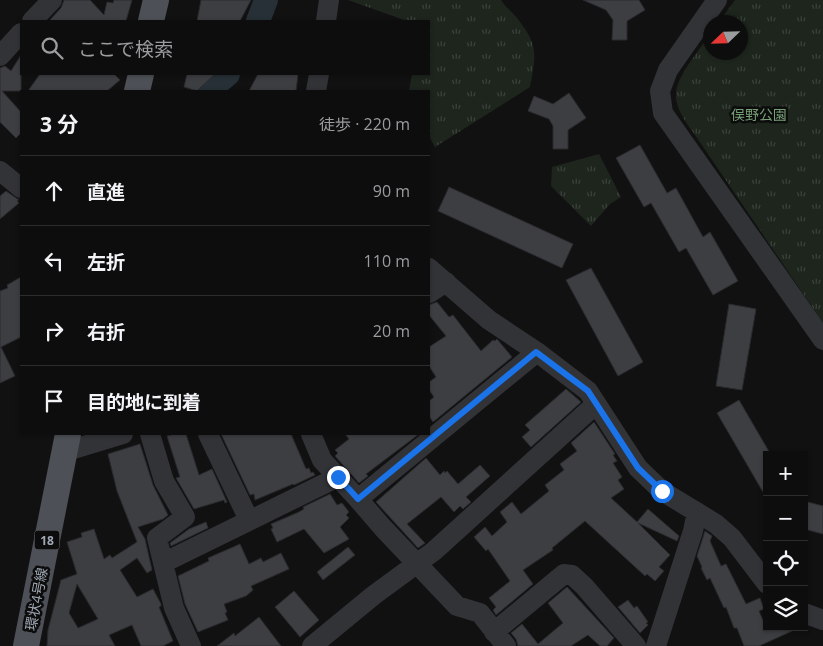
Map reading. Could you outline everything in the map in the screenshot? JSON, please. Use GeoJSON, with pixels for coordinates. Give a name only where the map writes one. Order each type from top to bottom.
{"type":"FeatureCollection","features":[{"type":"Feature","properties":{"kind":"main road"},"geometry":{"type":"LineString","coordinates":[[151,20],[156,0]]}},
{"type":"Feature","properties":{"kind":"main road"},"geometry":{"type":"LineString","coordinates":[[137,90],[141,75]]}},
{"type":"Feature","properties":{"kind":"main road","name":"環状4号線"},"geometry":{"type":"LineString","coordinates":[[26,646],[66,443]]}},
{"type":"Feature","properties":{"kind":"street"},"geometry":{"type":"LineString","coordinates":[[33,20],[52,0]]}},
{"type":"Feature","properties":{"kind":"street"},"geometry":{"type":"LineString","coordinates":[[326,20],[330,0]]}},
{"type":"Feature","properties":{"kind":"street"},"geometry":{"type":"LineString","coordinates":[[717,0],[668,70],[660,90],[663,113],[823,340]]}},
{"type":"Feature","properties":{"kind":"street"},"geometry":{"type":"LineString","coordinates":[[0,56],[20,34]]}},
{"type":"Feature","properties":{"kind":"street"},"geometry":{"type":"LineString","coordinates":[[316,90],[319,75]]}},
{"type":"Feature","properties":{"kind":"street"},"geometry":{"type":"LineString","coordinates":[[0,172],[20,187]]}},
{"type":"Feature","properties":{"kind":"street"},"geometry":{"type":"LineString","coordinates":[[430,269],[489,320],[588,391],[638,468],[662,491],[716,524],[732,538],[763,579]]}},
{"type":"Feature","properties":{"kind":"street"},"geometry":{"type":"LineString","coordinates":[[430,292],[446,282]]}},
{"type":"Feature","properties":{"kind":"street"},"geometry":{"type":"LineString","coordinates":[[358,499],[536,352]]}},
{"type":"Feature","properties":{"kind":"street"},"geometry":{"type":"LineString","coordinates":[[312,646],[374,595],[434,551],[596,404]]}},
{"type":"Feature","properties":{"kind":"street"},"geometry":{"type":"LineString","coordinates":[[66,443],[117,435]]}},
{"type":"Feature","properties":{"kind":"street"},"geometry":{"type":"LineString","coordinates":[[150,435],[164,481],[185,517],[157,538],[174,608],[191,646]]}},
{"type":"Feature","properties":{"kind":"street"},"geometry":{"type":"LineString","coordinates":[[208,435],[249,520]]}},
{"type":"Feature","properties":{"kind":"street"},"geometry":{"type":"LineString","coordinates":[[310,435],[322,460],[383,528],[458,606],[480,613],[500,639],[564,574],[572,574],[636,646]]}},
{"type":"Feature","properties":{"kind":"street"},"geometry":{"type":"LineString","coordinates":[[163,563],[338,477]]}},
{"type":"Feature","properties":{"kind":"street"},"geometry":{"type":"LineString","coordinates":[[656,646],[693,531],[697,512]]}},
{"type":"Feature","properties":{"kind":"street"},"geometry":{"type":"LineString","coordinates":[[808,614],[823,620]]}},
{"type":"Feature","properties":{"kind":"green space"},"geometry":{"type":"Polygon","coordinates":[[[348,0],[501,0],[524,28],[532,43],[534,66],[530,87],[435,147],[430,138],[430,90],[409,90],[412,75],[430,75],[430,20],[404,20],[348,0]]]}},
{"type":"Feature","properties":{"kind":"green space","name":"俣野公園"},"geometry":{"type":"Polygon","coordinates":[[[735,0],[823,0],[823,323],[680,112],[676,96],[679,81],[703,44],[703,60],[748,60],[748,15],[724,15],[735,0]]]}},
{"type":"Feature","properties":{"kind":"green space"},"geometry":{"type":"Polygon","coordinates":[[[599,154],[621,197],[610,204],[591,226],[551,186],[552,167],[599,154]]]}},
{"type":"Feature","properties":{"kind":"building"},"geometry":{"type":"Polygon","coordinates":[[[64,0],[90,0],[104,15],[107,2],[132,0],[126,20],[50,20],[61,8],[64,0]]]}},
{"type":"Feature","properties":{"kind":"building"},"geometry":{"type":"Polygon","coordinates":[[[201,0],[251,0],[241,20],[197,20],[201,0]]]}},
{"type":"Feature","properties":{"kind":"building"},"geometry":{"type":"Polygon","coordinates":[[[583,0],[639,0],[645,10],[627,21],[627,40],[612,40],[613,20],[606,10],[583,0]]]}},
{"type":"Feature","properties":{"kind":"building"},"geometry":{"type":"Polygon","coordinates":[[[20,57],[21,90],[2,91],[20,111],[20,134],[16,138],[0,122],[0,68],[5,66],[11,71],[20,57]]]}},
{"type":"Feature","properties":{"kind":"building"},"geometry":{"type":"Polygon","coordinates":[[[39,75],[115,75],[120,80],[108,90],[29,90],[39,75]]]}},
{"type":"Feature","properties":{"kind":"building"},"geometry":{"type":"Polygon","coordinates":[[[187,75],[214,75],[198,90],[184,87],[187,75]]]}},
{"type":"Feature","properties":{"kind":"building"},"geometry":{"type":"Polygon","coordinates":[[[257,75],[298,75],[296,90],[250,90],[257,75]]]}},
{"type":"Feature","properties":{"kind":"building"},"geometry":{"type":"Polygon","coordinates":[[[569,93],[586,118],[568,130],[568,149],[553,149],[553,126],[549,119],[528,111],[534,96],[553,104],[569,93]]]}},
{"type":"Feature","properties":{"kind":"building"},"geometry":{"type":"Polygon","coordinates":[[[640,145],[667,193],[676,188],[703,237],[710,232],[738,281],[713,295],[686,248],[679,252],[651,203],[644,207],[616,158],[640,145]]]}},
{"type":"Feature","properties":{"kind":"building"},"geometry":{"type":"Polygon","coordinates":[[[449,187],[573,244],[562,268],[438,211],[449,187]]]}},
{"type":"Feature","properties":{"kind":"building"},"geometry":{"type":"Polygon","coordinates":[[[6,191],[19,200],[17,201],[19,203],[0,219],[0,196],[6,191]]]}},
{"type":"Feature","properties":{"kind":"building"},"geometry":{"type":"Polygon","coordinates":[[[591,268],[643,362],[618,376],[566,280],[591,268]]]}},
{"type":"Feature","properties":{"kind":"building"},"geometry":{"type":"Polygon","coordinates":[[[20,278],[20,338],[1,347],[15,376],[0,383],[0,291],[8,288],[7,285],[20,278]]]}},
{"type":"Feature","properties":{"kind":"building"},"geometry":{"type":"Polygon","coordinates":[[[437,302],[449,317],[453,315],[481,351],[493,340],[497,339],[512,357],[433,422],[430,418],[430,400],[434,397],[430,391],[430,381],[436,377],[430,368],[430,346],[446,336],[430,316],[430,305],[437,302]]]}},
{"type":"Feature","properties":{"kind":"building"},"geometry":{"type":"Polygon","coordinates":[[[729,304],[756,309],[742,390],[716,386],[729,304]]]}},
{"type":"Feature","properties":{"kind":"building"},"geometry":{"type":"Polygon","coordinates":[[[566,389],[581,402],[531,447],[522,437],[530,430],[525,425],[566,389]]]}},
{"type":"Feature","properties":{"kind":"building"},"geometry":{"type":"Polygon","coordinates":[[[739,400],[769,451],[763,451],[763,492],[717,413],[739,400]]]}},
{"type":"Feature","properties":{"kind":"building"},"geometry":{"type":"Polygon","coordinates":[[[594,422],[615,454],[613,455],[617,461],[613,463],[622,477],[618,480],[624,489],[611,498],[637,522],[648,509],[679,536],[677,541],[638,523],[670,555],[659,567],[664,571],[655,581],[647,574],[645,576],[585,521],[552,548],[553,550],[523,570],[533,584],[496,615],[493,610],[496,607],[489,598],[510,581],[488,549],[486,551],[474,537],[485,527],[492,536],[507,522],[500,512],[512,502],[521,514],[549,491],[545,485],[564,470],[560,464],[577,451],[571,443],[594,422]]]}},
{"type":"Feature","properties":{"kind":"building"},"geometry":{"type":"Polygon","coordinates":[[[186,435],[199,475],[212,469],[227,502],[225,503],[224,500],[194,509],[176,478],[180,477],[167,436],[186,435]]]}},
{"type":"Feature","properties":{"kind":"building"},"geometry":{"type":"Polygon","coordinates":[[[221,435],[291,435],[306,469],[309,468],[311,473],[313,472],[315,475],[255,500],[254,494],[250,495],[221,435]]]}},
{"type":"Feature","properties":{"kind":"building"},"geometry":{"type":"Polygon","coordinates":[[[346,435],[418,435],[366,474],[368,476],[359,483],[335,456],[338,453],[335,450],[349,439],[346,435]]]}},
{"type":"Feature","properties":{"kind":"building"},"geometry":{"type":"Polygon","coordinates":[[[140,444],[153,485],[168,515],[163,519],[138,527],[145,539],[152,570],[147,573],[137,558],[120,570],[137,597],[153,589],[161,604],[159,607],[173,641],[163,646],[141,646],[132,625],[109,635],[115,646],[47,646],[48,630],[61,580],[77,574],[67,542],[82,537],[81,533],[94,529],[104,559],[110,555],[112,558],[137,542],[117,491],[108,454],[140,444]],[[77,584],[69,613],[78,628],[98,619],[77,584]]]}},
{"type":"Feature","properties":{"kind":"building"},"geometry":{"type":"Polygon","coordinates":[[[426,458],[440,475],[447,471],[458,484],[480,465],[490,476],[466,497],[471,502],[463,509],[460,506],[454,512],[441,497],[407,524],[425,543],[418,548],[376,502],[426,458]]]}},
{"type":"Feature","properties":{"kind":"building"},"geometry":{"type":"Polygon","coordinates":[[[330,494],[337,505],[342,503],[349,512],[346,515],[349,518],[340,527],[349,539],[324,553],[304,529],[277,542],[271,529],[273,528],[271,524],[299,512],[304,509],[303,507],[330,494]]]}},
{"type":"Feature","properties":{"kind":"building"},"geometry":{"type":"Polygon","coordinates":[[[808,502],[823,506],[823,534],[808,530],[808,502]]]}},
{"type":"Feature","properties":{"kind":"building"},"geometry":{"type":"Polygon","coordinates":[[[206,522],[208,528],[171,546],[170,543],[189,529],[206,522]]]}},
{"type":"Feature","properties":{"kind":"building"},"geometry":{"type":"Polygon","coordinates":[[[705,531],[712,536],[710,541],[721,566],[726,564],[746,604],[760,598],[763,606],[763,609],[759,611],[763,620],[763,631],[792,631],[759,646],[744,646],[737,628],[734,628],[726,607],[724,608],[710,578],[707,580],[697,556],[705,531]]]}},
{"type":"Feature","properties":{"kind":"building"},"geometry":{"type":"Polygon","coordinates":[[[240,544],[249,564],[261,558],[263,562],[281,553],[289,569],[251,586],[253,590],[246,596],[224,604],[228,620],[198,632],[185,604],[178,576],[209,561],[208,558],[240,544]]]}},
{"type":"Feature","properties":{"kind":"building"},"geometry":{"type":"Polygon","coordinates":[[[348,547],[355,555],[323,580],[317,572],[348,547]]]}},
{"type":"Feature","properties":{"kind":"building"},"geometry":{"type":"Polygon","coordinates":[[[567,587],[614,638],[607,646],[600,646],[588,635],[571,646],[518,646],[516,639],[511,633],[522,624],[538,644],[563,623],[548,603],[567,587]]]}},
{"type":"Feature","properties":{"kind":"building"},"geometry":{"type":"Polygon","coordinates":[[[294,591],[319,620],[300,637],[275,607],[294,591]]]}},
{"type":"Feature","properties":{"kind":"building"},"geometry":{"type":"Polygon","coordinates":[[[628,600],[634,608],[637,606],[648,622],[646,623],[648,625],[640,633],[618,607],[628,600]]]}},
{"type":"Feature","properties":{"kind":"building"},"geometry":{"type":"Polygon","coordinates":[[[259,617],[281,646],[217,646],[234,633],[235,636],[259,617]]]}},
{"type":"Feature","properties":{"kind":"waterway"},"geometry":{"type":"LineString","coordinates":[[258,20],[266,0]]}},
{"type":"Feature","properties":{"kind":"waterway"},"geometry":{"type":"LineString","coordinates":[[209,90],[227,75]]}},
{"type":"Feature","properties":{"kind":"route"},"geometry":{"type":"LineString","coordinates":[[338,477],[358,499],[536,352],[588,391],[638,468],[662,491]]}}]}
